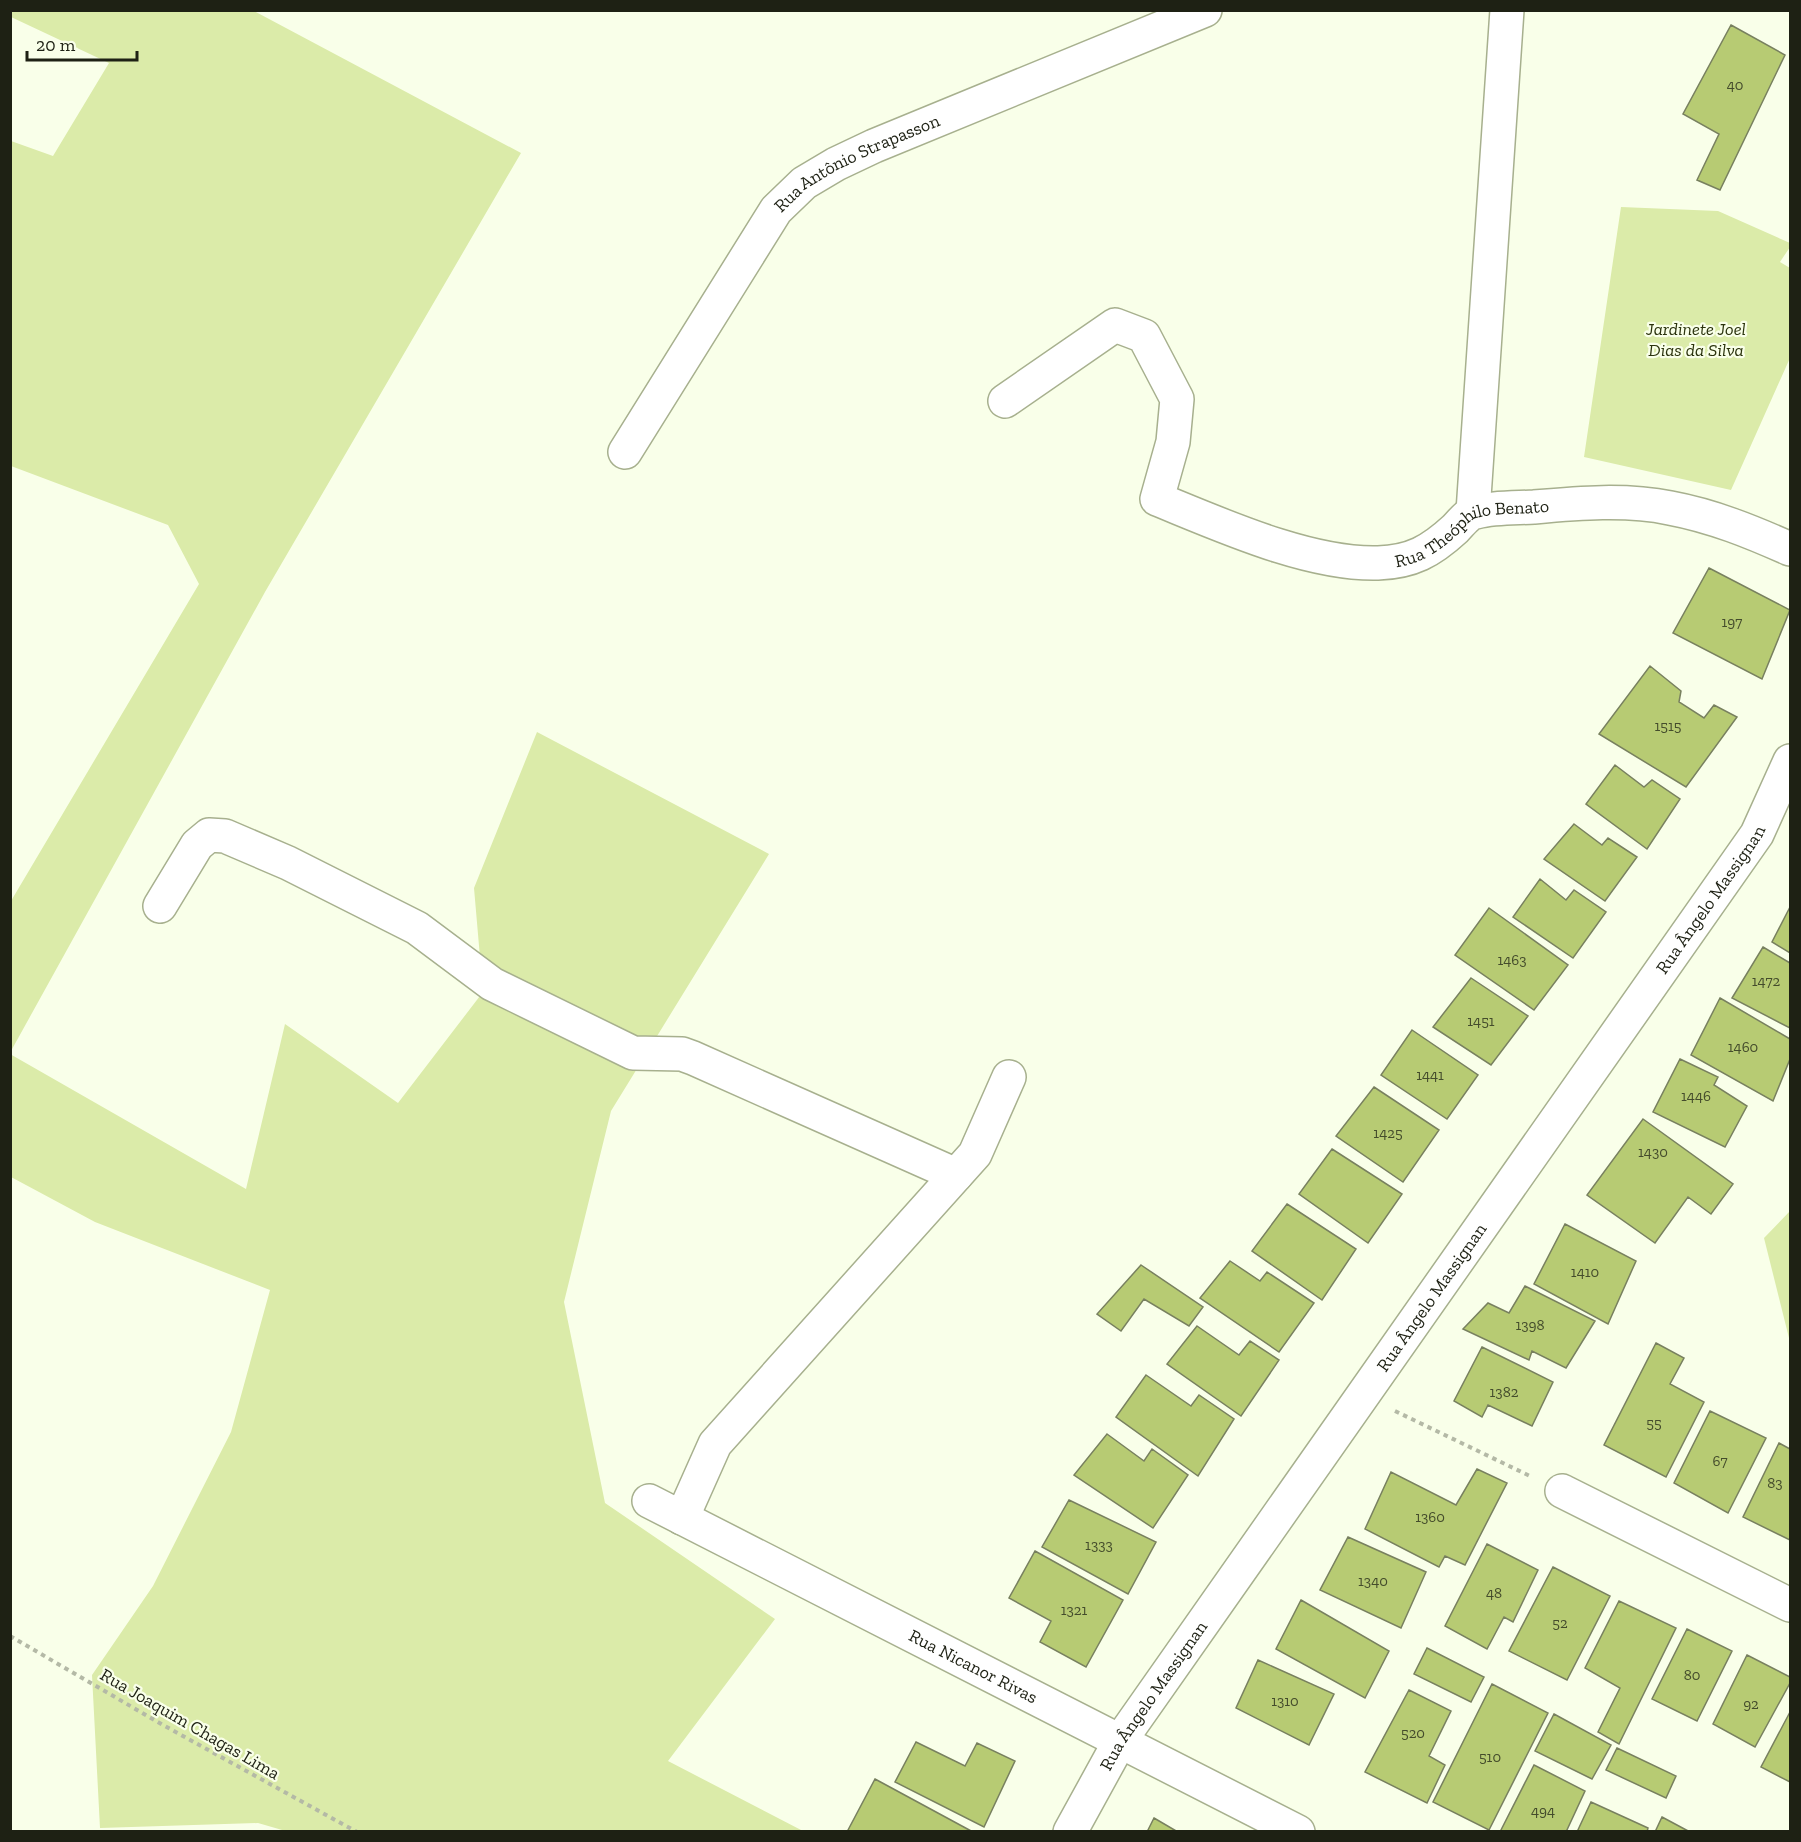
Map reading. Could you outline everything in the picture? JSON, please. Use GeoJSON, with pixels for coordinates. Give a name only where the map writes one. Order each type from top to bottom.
{"type":"FeatureCollection","features":[{"type":"Feature","properties":{"kind":"street","name":"Rua Antônio Strapasson"},"geometry":{"type":"LineString","coordinates":[[624,452],[759,235],[776,210],[804,183],[836,164],[874,146],[1205,10]]}},
{"type":"Feature","properties":{"kind":"street"},"geometry":{"type":"LineString","coordinates":[[1473,512],[1506,10]]}},
{"type":"Feature","properties":{"kind":"street","name":"Rua Theóphilo Benato"},"geometry":{"type":"LineString","coordinates":[[1005,401],[1115,324],[1144,336],[1177,399],[1173,442],[1157,499],[1235,531],[1339,560],[1378,562],[1413,558],[1436,546],[1473,512],[1572,504],[1627,503],[1670,507],[1714,518],[1791,549]]}},
{"type":"Feature","properties":{"kind":"street","name":"Rua Ângelo Massignan"},"geometry":{"type":"LineString","coordinates":[[1070,1832],[1120,1741],[1757,834],[1791,761]]}},
{"type":"Feature","properties":{"kind":"street"},"geometry":{"type":"LineString","coordinates":[[160,906],[197,845],[209,835],[225,836],[288,863],[417,928],[492,984],[633,1053],[682,1054],[693,1058],[956,1174]]}},
{"type":"Feature","properties":{"kind":"street"},"geometry":{"type":"LineString","coordinates":[[682,1518],[715,1444],[975,1154],[1009,1077]]}},
{"type":"Feature","properties":{"kind":"street"},"geometry":{"type":"LineString","coordinates":[[1562,1491],[1791,1605]]}},
{"type":"Feature","properties":{"kind":"street","name":"Rua Nicanor Rivas"},"geometry":{"type":"LineString","coordinates":[[649,1501],[1298,1832]]}},
{"type":"Feature","properties":{"kind":"path"},"geometry":{"type":"LineString","coordinates":[[1362,1395],[1562,1491]]}},
{"type":"Feature","properties":{"kind":"path","name":"Rua Joaquim Chagas Lima"},"geometry":{"type":"LineString","coordinates":[[10,1636],[162,1725],[357,1832]]}},
{"type":"Feature","properties":{"kind":"green space"},"geometry":{"type":"Polygon","coordinates":[[[11,10],[254,11],[521,153],[265,592],[11,1051],[11,901],[199,584],[168,525],[11,466],[11,141],[53,156],[109,63],[11,17],[11,10]]]}},
{"type":"Feature","properties":{"kind":"green space","name":"Jardinete Joel Dias da Silva"},"geometry":{"type":"Polygon","coordinates":[[[1621,207],[1718,211],[1790,243],[1790,247],[1780,262],[1790,268],[1790,358],[1731,490],[1584,457],[1621,207]]]}},
{"type":"Feature","properties":{"kind":"green space"},"geometry":{"type":"Polygon","coordinates":[[[537,732],[769,854],[611,1111],[564,1302],[605,1503],[775,1619],[668,1761],[803,1831],[289,1832],[258,1823],[100,1828],[92,1675],[153,1586],[231,1432],[270,1290],[95,1222],[11,1177],[10,1054],[246,1189],[285,1024],[398,1103],[483,992],[474,888],[537,732]]]}},
{"type":"Feature","properties":{"kind":"green space"},"geometry":{"type":"Polygon","coordinates":[[[1790,1211],[1790,1342],[1764,1238],[1790,1211]]]}},
{"type":"Feature","properties":{"kind":"building"},"geometry":{"type":"Polygon","coordinates":[[[1731,25],[1785,55],[1720,190],[1697,180],[1719,134],[1683,114],[1731,25]]]}},
{"type":"Feature","properties":{"kind":"building"},"geometry":{"type":"Polygon","coordinates":[[[1709,568],[1790,610],[1762,679],[1673,633],[1709,568]]]}},
{"type":"Feature","properties":{"kind":"building"},"geometry":{"type":"Polygon","coordinates":[[[1650,666],[1681,691],[1679,702],[1704,718],[1714,705],[1737,717],[1686,787],[1599,734],[1650,666]]]}},
{"type":"Feature","properties":{"kind":"building"},"geometry":{"type":"Polygon","coordinates":[[[1615,765],[1644,787],[1652,780],[1680,799],[1647,849],[1586,804],[1615,765]]]}},
{"type":"Feature","properties":{"kind":"building"},"geometry":{"type":"Polygon","coordinates":[[[1574,824],[1602,845],[1608,838],[1637,857],[1605,901],[1544,859],[1574,824]]]}},
{"type":"Feature","properties":{"kind":"building"},"geometry":{"type":"Polygon","coordinates":[[[1540,879],[1566,900],[1574,890],[1606,912],[1573,958],[1513,917],[1540,879]]]}},
{"type":"Feature","properties":{"kind":"building"},"geometry":{"type":"Polygon","coordinates":[[[1790,907],[1790,953],[1772,942],[1790,907]]]}},
{"type":"Feature","properties":{"kind":"building"},"geometry":{"type":"Polygon","coordinates":[[[1489,908],[1568,965],[1534,1010],[1455,955],[1489,908]]]}},
{"type":"Feature","properties":{"kind":"building"},"geometry":{"type":"Polygon","coordinates":[[[1763,947],[1790,963],[1790,1028],[1732,998],[1763,947]]]}},
{"type":"Feature","properties":{"kind":"building"},"geometry":{"type":"Polygon","coordinates":[[[1471,978],[1528,1016],[1491,1065],[1433,1027],[1471,978]]]}},
{"type":"Feature","properties":{"kind":"building"},"geometry":{"type":"Polygon","coordinates":[[[1720,998],[1790,1039],[1790,1059],[1773,1101],[1691,1055],[1720,998]]]}},
{"type":"Feature","properties":{"kind":"building"},"geometry":{"type":"Polygon","coordinates":[[[1412,1030],[1478,1075],[1447,1119],[1381,1075],[1412,1030]]]}},
{"type":"Feature","properties":{"kind":"building"},"geometry":{"type":"Polygon","coordinates":[[[1680,1059],[1718,1077],[1714,1085],[1747,1106],[1725,1147],[1653,1112],[1680,1059]]]}},
{"type":"Feature","properties":{"kind":"building"},"geometry":{"type":"Polygon","coordinates":[[[1374,1087],[1439,1130],[1403,1182],[1336,1136],[1374,1087]]]}},
{"type":"Feature","properties":{"kind":"building"},"geometry":{"type":"Polygon","coordinates":[[[1643,1119],[1733,1184],[1711,1214],[1688,1197],[1655,1243],[1587,1195],[1643,1119]]]}},
{"type":"Feature","properties":{"kind":"building"},"geometry":{"type":"Polygon","coordinates":[[[1332,1149],[1402,1194],[1368,1243],[1299,1194],[1332,1149]]]}},
{"type":"Feature","properties":{"kind":"building"},"geometry":{"type":"Polygon","coordinates":[[[1287,1204],[1356,1249],[1322,1300],[1252,1251],[1287,1204]]]}},
{"type":"Feature","properties":{"kind":"building"},"geometry":{"type":"Polygon","coordinates":[[[1565,1224],[1636,1261],[1608,1324],[1534,1284],[1565,1224]]]}},
{"type":"Feature","properties":{"kind":"building"},"geometry":{"type":"Polygon","coordinates":[[[1230,1261],[1260,1281],[1267,1272],[1314,1303],[1279,1352],[1200,1298],[1230,1261]]]}},
{"type":"Feature","properties":{"kind":"building"},"geometry":{"type":"Polygon","coordinates":[[[1141,1265],[1203,1307],[1189,1326],[1144,1299],[1121,1331],[1097,1314],[1141,1265]]]}},
{"type":"Feature","properties":{"kind":"building"},"geometry":{"type":"Polygon","coordinates":[[[1525,1286],[1595,1321],[1566,1368],[1532,1351],[1529,1360],[1463,1329],[1488,1303],[1509,1313],[1525,1286]]]}},
{"type":"Feature","properties":{"kind":"building"},"geometry":{"type":"Polygon","coordinates":[[[1197,1326],[1239,1355],[1250,1341],[1279,1360],[1241,1416],[1167,1364],[1197,1326]]]}},
{"type":"Feature","properties":{"kind":"building"},"geometry":{"type":"Polygon","coordinates":[[[1656,1343],[1684,1358],[1670,1384],[1704,1402],[1666,1477],[1604,1445],[1656,1343]]]}},
{"type":"Feature","properties":{"kind":"building"},"geometry":{"type":"Polygon","coordinates":[[[1482,1347],[1553,1382],[1532,1426],[1488,1405],[1482,1417],[1454,1401],[1482,1347]]]}},
{"type":"Feature","properties":{"kind":"building"},"geometry":{"type":"Polygon","coordinates":[[[1146,1375],[1191,1406],[1199,1395],[1234,1419],[1198,1476],[1116,1417],[1146,1375]]]}},
{"type":"Feature","properties":{"kind":"building"},"geometry":{"type":"Polygon","coordinates":[[[1710,1411],[1766,1438],[1728,1513],[1674,1483],[1710,1411]]]}},
{"type":"Feature","properties":{"kind":"building"},"geometry":{"type":"Polygon","coordinates":[[[1107,1434],[1144,1461],[1152,1449],[1188,1475],[1153,1528],[1074,1475],[1107,1434]]]}},
{"type":"Feature","properties":{"kind":"building"},"geometry":{"type":"Polygon","coordinates":[[[1779,1443],[1790,1449],[1790,1540],[1743,1517],[1779,1443]]]}},
{"type":"Feature","properties":{"kind":"building"},"geometry":{"type":"Polygon","coordinates":[[[1477,1469],[1507,1483],[1465,1565],[1445,1556],[1439,1567],[1365,1529],[1391,1472],[1456,1505],[1477,1469]]]}},
{"type":"Feature","properties":{"kind":"building"},"geometry":{"type":"Polygon","coordinates":[[[1069,1500],[1156,1542],[1128,1594],[1042,1547],[1069,1500]]]}},
{"type":"Feature","properties":{"kind":"building"},"geometry":{"type":"Polygon","coordinates":[[[1348,1537],[1426,1572],[1401,1628],[1320,1590],[1348,1537]]]}},
{"type":"Feature","properties":{"kind":"building"},"geometry":{"type":"Polygon","coordinates":[[[1487,1544],[1538,1570],[1513,1622],[1504,1617],[1487,1649],[1445,1626],[1487,1544]]]}},
{"type":"Feature","properties":{"kind":"building"},"geometry":{"type":"Polygon","coordinates":[[[1035,1551],[1123,1600],[1086,1667],[1040,1642],[1051,1621],[1009,1598],[1035,1551]]]}},
{"type":"Feature","properties":{"kind":"building"},"geometry":{"type":"Polygon","coordinates":[[[1553,1567],[1610,1596],[1567,1680],[1509,1651],[1553,1567]]]}},
{"type":"Feature","properties":{"kind":"building"},"geometry":{"type":"Polygon","coordinates":[[[1301,1600],[1389,1651],[1365,1698],[1276,1649],[1301,1600]]]}},
{"type":"Feature","properties":{"kind":"building"},"geometry":{"type":"Polygon","coordinates":[[[1619,1601],[1676,1628],[1619,1744],[1598,1732],[1620,1688],[1585,1668],[1619,1601]]]}},
{"type":"Feature","properties":{"kind":"building"},"geometry":{"type":"Polygon","coordinates":[[[1687,1629],[1732,1651],[1697,1721],[1652,1699],[1687,1629]]]}},
{"type":"Feature","properties":{"kind":"building"},"geometry":{"type":"Polygon","coordinates":[[[1427,1648],[1484,1677],[1471,1702],[1414,1674],[1427,1648]]]}},
{"type":"Feature","properties":{"kind":"building"},"geometry":{"type":"Polygon","coordinates":[[[1747,1655],[1790,1677],[1790,1683],[1755,1747],[1713,1724],[1747,1655]]]}},
{"type":"Feature","properties":{"kind":"building"},"geometry":{"type":"Polygon","coordinates":[[[1258,1660],[1334,1694],[1309,1745],[1236,1708],[1258,1660]]]}},
{"type":"Feature","properties":{"kind":"building"},"geometry":{"type":"Polygon","coordinates":[[[1492,1684],[1548,1713],[1489,1830],[1433,1802],[1492,1684]]]}},
{"type":"Feature","properties":{"kind":"building"},"geometry":{"type":"Polygon","coordinates":[[[1409,1690],[1451,1711],[1429,1756],[1445,1765],[1427,1803],[1365,1772],[1409,1690]]]}},
{"type":"Feature","properties":{"kind":"building"},"geometry":{"type":"Polygon","coordinates":[[[1790,1712],[1790,1782],[1761,1767],[1790,1712]]]}},
{"type":"Feature","properties":{"kind":"building"},"geometry":{"type":"Polygon","coordinates":[[[1554,1714],[1611,1745],[1592,1779],[1535,1751],[1554,1714]]]}},
{"type":"Feature","properties":{"kind":"building"},"geometry":{"type":"Polygon","coordinates":[[[916,1742],[965,1766],[977,1743],[1015,1761],[984,1827],[895,1782],[916,1742]]]}},
{"type":"Feature","properties":{"kind":"building"},"geometry":{"type":"Polygon","coordinates":[[[1617,1748],[1676,1776],[1666,1798],[1606,1770],[1617,1748]]]}},
{"type":"Feature","properties":{"kind":"building"},"geometry":{"type":"Polygon","coordinates":[[[1534,1765],[1585,1791],[1566,1832],[1500,1832],[1534,1765]]]}},
{"type":"Feature","properties":{"kind":"building"},"geometry":{"type":"Polygon","coordinates":[[[875,1779],[973,1832],[847,1832],[875,1779]]]}},
{"type":"Feature","properties":{"kind":"building"},"geometry":{"type":"Polygon","coordinates":[[[1591,1802],[1648,1828],[1647,1832],[1577,1832],[1591,1802]]]}},
{"type":"Feature","properties":{"kind":"building"},"geometry":{"type":"Polygon","coordinates":[[[1662,1817],[1690,1832],[1655,1832],[1662,1817]]]}},
{"type":"Feature","properties":{"kind":"building"},"geometry":{"type":"Polygon","coordinates":[[[1154,1818],[1178,1832],[1147,1832],[1154,1818]]]}}]}
